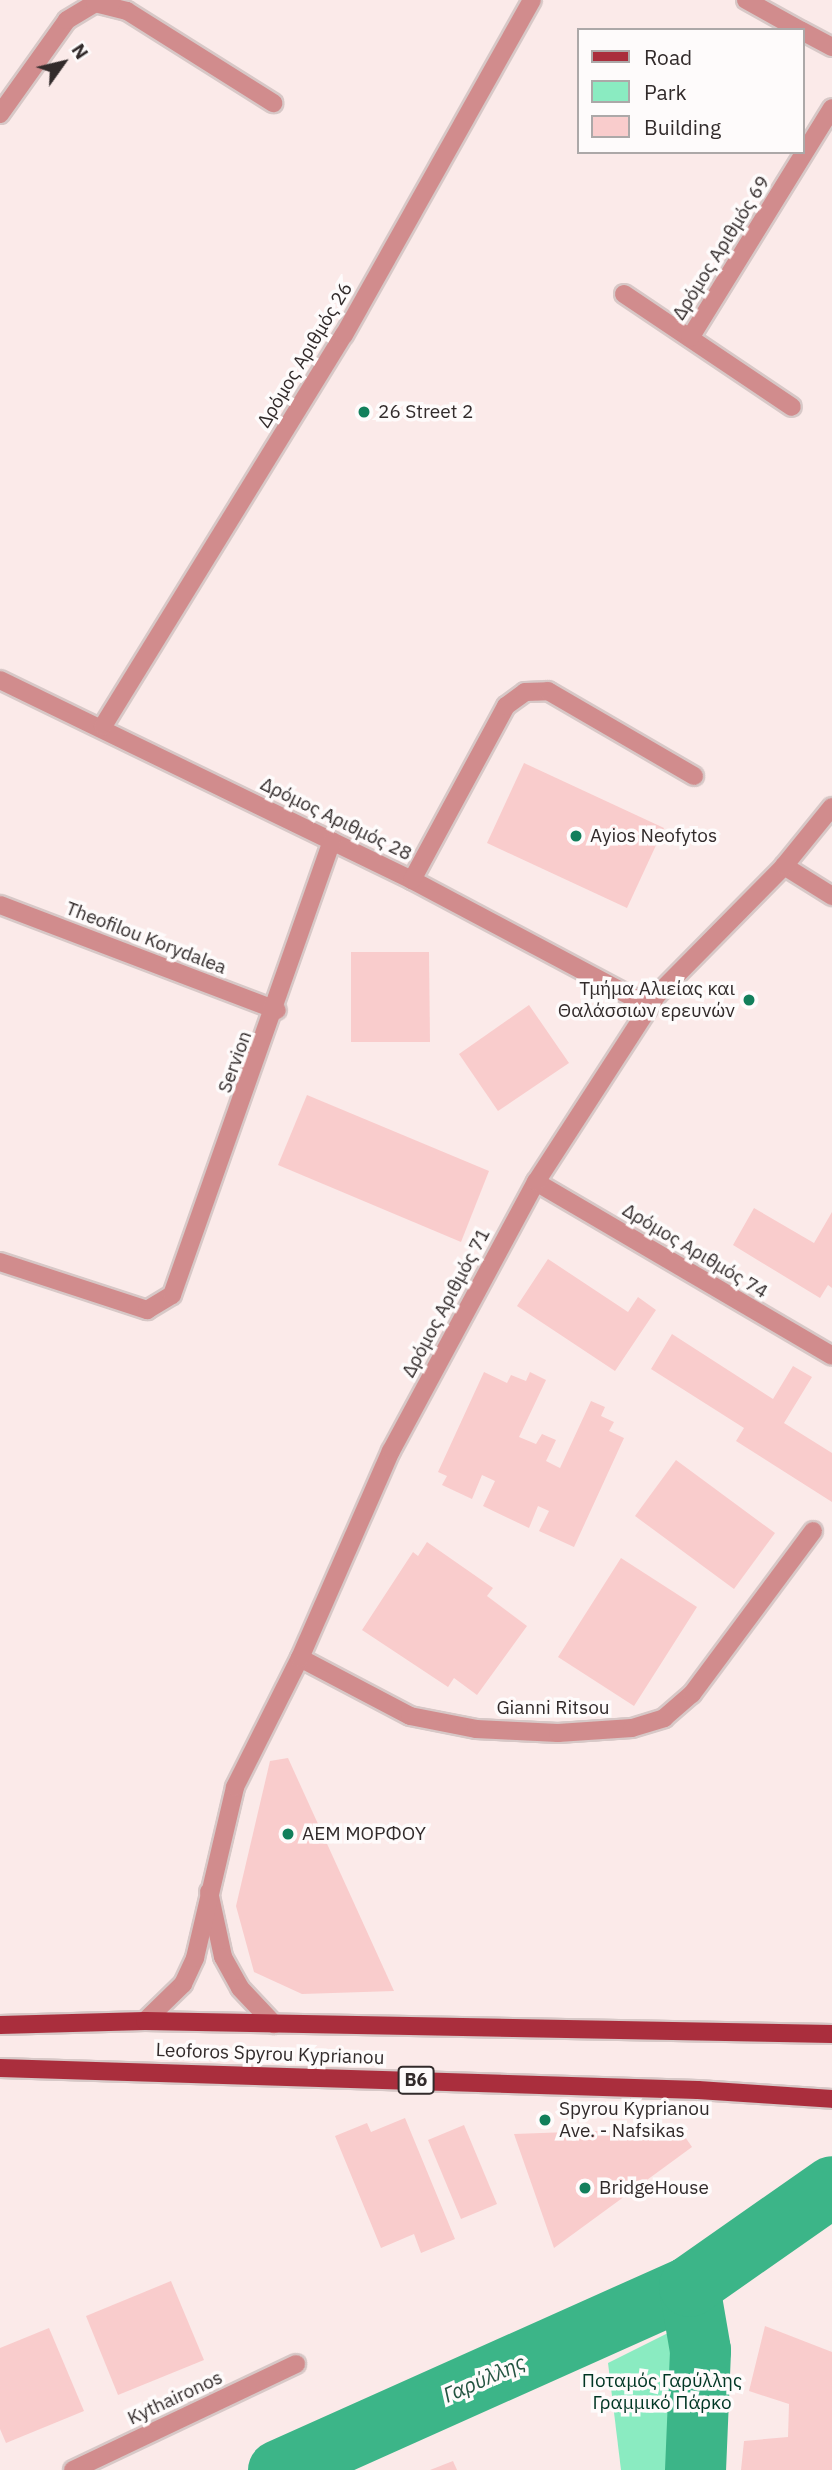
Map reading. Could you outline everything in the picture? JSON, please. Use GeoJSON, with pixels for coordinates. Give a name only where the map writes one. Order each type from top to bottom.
{"type":"FeatureCollection","features":[{"type":"Feature","properties":{"kind":"main road","name":"Leoforos Spyrou Kyprianou"},"geometry":{"type":"LineString","coordinates":[[0,2025],[145,2021],[832,2034]]}},
{"type":"Feature","properties":{"kind":"main road","name":"Leoforos Spyrou Kyprianou"},"geometry":{"type":"LineString","coordinates":[[0,2068],[671,2089],[832,2099]]}},
{"type":"Feature","properties":{"kind":"street","name":"Δρόμος Αριθμός 26"},"geometry":{"type":"LineString","coordinates":[[103,726],[344,335],[533,0]]}},
{"type":"Feature","properties":{"kind":"street"},"geometry":{"type":"LineString","coordinates":[[746,0],[797,28]]}},
{"type":"Feature","properties":{"kind":"street"},"geometry":{"type":"LineString","coordinates":[[0,114],[67,20],[95,3],[127,11],[273,103]]}},
{"type":"Feature","properties":{"kind":"street"},"geometry":{"type":"LineString","coordinates":[[804,32],[832,47]]}},
{"type":"Feature","properties":{"kind":"street","name":"Δρόμος Αριθμός 69"},"geometry":{"type":"LineString","coordinates":[[804,153],[832,108]]}},
{"type":"Feature","properties":{"kind":"street","name":"Δρόμος Αριθμός 69"},"geometry":{"type":"LineString","coordinates":[[690,338],[804,154]]}},
{"type":"Feature","properties":{"kind":"street","name":"Δρόμος Αριθμός 69"},"geometry":{"type":"LineString","coordinates":[[624,294],[792,407]]}},
{"type":"Feature","properties":{"kind":"street","name":"Δρόμος Αριθμός 28"},"geometry":{"type":"LineString","coordinates":[[0,680],[103,726],[412,880],[649,1006]]}},
{"type":"Feature","properties":{"kind":"street"},"geometry":{"type":"LineString","coordinates":[[412,880],[506,706],[524,692],[548,691],[694,776]]}},
{"type":"Feature","properties":{"kind":"street","name":"Δρόμος Αριθμός 71"},"geometry":{"type":"LineString","coordinates":[[145,2021],[183,1984],[195,1958],[207,1885],[234,1787],[300,1658],[391,1451],[536,1182],[649,1006],[784,866],[832,807]]}},
{"type":"Feature","properties":{"kind":"street","name":"Servion"},"geometry":{"type":"LineString","coordinates":[[0,1262],[147,1310],[172,1295],[276,1010],[332,841]]}},
{"type":"Feature","properties":{"kind":"street"},"geometry":{"type":"LineString","coordinates":[[784,866],[832,896]]}},
{"type":"Feature","properties":{"kind":"street","name":"Theofilou Korydalea"},"geometry":{"type":"LineString","coordinates":[[0,905],[276,1010]]}},
{"type":"Feature","properties":{"kind":"street","name":"Δρόμος Αριθμός 74"},"geometry":{"type":"LineString","coordinates":[[536,1182],[832,1356]]}},
{"type":"Feature","properties":{"kind":"street","name":"Gianni Ritsou"},"geometry":{"type":"LineString","coordinates":[[300,1658],[410,1716],[476,1729],[558,1733],[632,1728],[664,1717],[692,1694],[813,1531]]}},
{"type":"Feature","properties":{"kind":"street","name":"Δρόμος Αριθμός 71"},"geometry":{"type":"LineString","coordinates":[[207,1885],[223,1956],[240,1988],[274,2024]]}},
{"type":"Feature","properties":{"kind":"street","name":"Kythaironos"},"geometry":{"type":"LineString","coordinates":[[73,2470],[296,2364]]}},
{"type":"Feature","properties":{"kind":"green space","name":"Ποταμός Γαρύλλης Γραμμικό Πάρκο"},"geometry":{"type":"Polygon","coordinates":[[[712,2311],[713,2470],[621,2470],[608,2363],[712,2311]]]}},
{"type":"Feature","properties":{"kind":"building","name":"Ayios Neofytos"},"geometry":{"type":"Polygon","coordinates":[[[524,763],[664,828],[627,908],[487,843],[524,763]]]}},
{"type":"Feature","properties":{"kind":"building"},"geometry":{"type":"Polygon","coordinates":[[[351,952],[429,952],[430,1042],[351,1042],[351,952]]]}},
{"type":"Feature","properties":{"kind":"building"},"geometry":{"type":"Polygon","coordinates":[[[529,1005],[569,1063],[498,1111],[459,1054],[529,1005]]]}},
{"type":"Feature","properties":{"kind":"building"},"geometry":{"type":"Polygon","coordinates":[[[307,1095],[489,1171],[461,1242],[278,1165],[307,1095]]]}},
{"type":"Feature","properties":{"kind":"building"},"geometry":{"type":"Polygon","coordinates":[[[754,1208],[814,1243],[832,1212],[832,1288],[828,1285],[820,1298],[733,1245],[754,1208]]]}},
{"type":"Feature","properties":{"kind":"building"},"geometry":{"type":"Polygon","coordinates":[[[548,1259],[628,1312],[638,1297],[656,1310],[615,1371],[517,1306],[548,1259]]]}},
{"type":"Feature","properties":{"kind":"building"},"geometry":{"type":"Polygon","coordinates":[[[672,1334],[773,1399],[793,1366],[812,1377],[784,1423],[832,1453],[832,1502],[736,1441],[744,1428],[651,1369],[672,1334]]]}},
{"type":"Feature","properties":{"kind":"building"},"geometry":{"type":"Polygon","coordinates":[[[484,1372],[507,1383],[511,1375],[526,1381],[530,1372],[546,1380],[519,1437],[536,1444],[542,1434],[556,1440],[546,1461],[560,1468],[591,1401],[605,1407],[601,1416],[614,1422],[609,1431],[624,1438],[574,1547],[539,1531],[549,1511],[538,1506],[529,1528],[483,1506],[495,1481],[482,1475],[472,1499],[442,1485],[447,1476],[438,1472],[484,1372]]]}},
{"type":"Feature","properties":{"kind":"building"},"geometry":{"type":"Polygon","coordinates":[[[676,1460],[775,1533],[734,1589],[635,1516],[676,1460]]]}},
{"type":"Feature","properties":{"kind":"building"},"geometry":{"type":"Polygon","coordinates":[[[427,1542],[493,1588],[487,1596],[527,1626],[477,1695],[454,1678],[448,1687],[362,1630],[413,1552],[418,1556],[427,1542]]]}},
{"type":"Feature","properties":{"kind":"building"},"geometry":{"type":"Polygon","coordinates":[[[621,1558],[697,1607],[634,1706],[558,1657],[621,1558]]]}},
{"type":"Feature","properties":{"kind":"building","name":"ΑΕΜ ΜΟΡΦΟΥ"},"geometry":{"type":"Polygon","coordinates":[[[288,1758],[394,1991],[302,1994],[254,1972],[236,1906],[270,1761],[288,1758]]]}},
{"type":"Feature","properties":{"kind":"building"},"geometry":{"type":"Polygon","coordinates":[[[405,2118],[455,2239],[421,2253],[414,2234],[381,2248],[335,2136],[367,2123],[371,2132],[405,2118]]]}},
{"type":"Feature","properties":{"kind":"building"},"geometry":{"type":"Polygon","coordinates":[[[464,2125],[497,2204],[461,2219],[428,2140],[464,2125]]]}},
{"type":"Feature","properties":{"kind":"building","name":"BridgeHouse"},"geometry":{"type":"Polygon","coordinates":[[[679,2128],[692,2147],[554,2248],[514,2134],[679,2128]]]}},
{"type":"Feature","properties":{"kind":"building"},"geometry":{"type":"Polygon","coordinates":[[[171,2281],[204,2360],[118,2395],[86,2316],[171,2281]]]}},
{"type":"Feature","properties":{"kind":"building"},"geometry":{"type":"Polygon","coordinates":[[[765,2326],[832,2352],[832,2470],[741,2470],[744,2441],[788,2437],[789,2404],[749,2391],[765,2326]]]}},
{"type":"Feature","properties":{"kind":"building"},"geometry":{"type":"Polygon","coordinates":[[[49,2328],[84,2411],[6,2443],[0,2429],[0,2348],[49,2328]]]}},
{"type":"Feature","properties":{"kind":"building"},"geometry":{"type":"Polygon","coordinates":[[[453,2461],[457,2470],[430,2470],[453,2461]]]}},
{"type":"Feature","properties":{"kind":"waterway","name":"Γαρύλλης"},"geometry":{"type":"LineString","coordinates":[[695,2470],[700,2350],[689,2286],[832,2186]]}},
{"type":"Feature","properties":{"kind":"waterway","name":"Γαρύλλης"},"geometry":{"type":"LineString","coordinates":[[278,2470],[689,2286]]}},
{"type":"Feature","properties":{"kind":"place","name":"26 Street 2"},"geometry":{"type":"Point","coordinates":[364,412]}},
{"type":"Feature","properties":{"kind":"place","name":"Ayios Neofytos"},"geometry":{"type":"Point","coordinates":[576,836]}},
{"type":"Feature","properties":{"kind":"place","name":"Τμήμα Αλιείας και Θαλάσσιων ερευνών"},"geometry":{"type":"Point","coordinates":[749,1000]}},
{"type":"Feature","properties":{"kind":"place","name":"ΑΕΜ ΜΟΡΦΟΥ"},"geometry":{"type":"Point","coordinates":[288,1834]}},
{"type":"Feature","properties":{"kind":"place","name":"Spyrou Kyprianou Ave. - Nafsikas"},"geometry":{"type":"Point","coordinates":[545,2120]}},
{"type":"Feature","properties":{"kind":"place","name":"BridgeHouse"},"geometry":{"type":"Point","coordinates":[585,2188]}}]}
